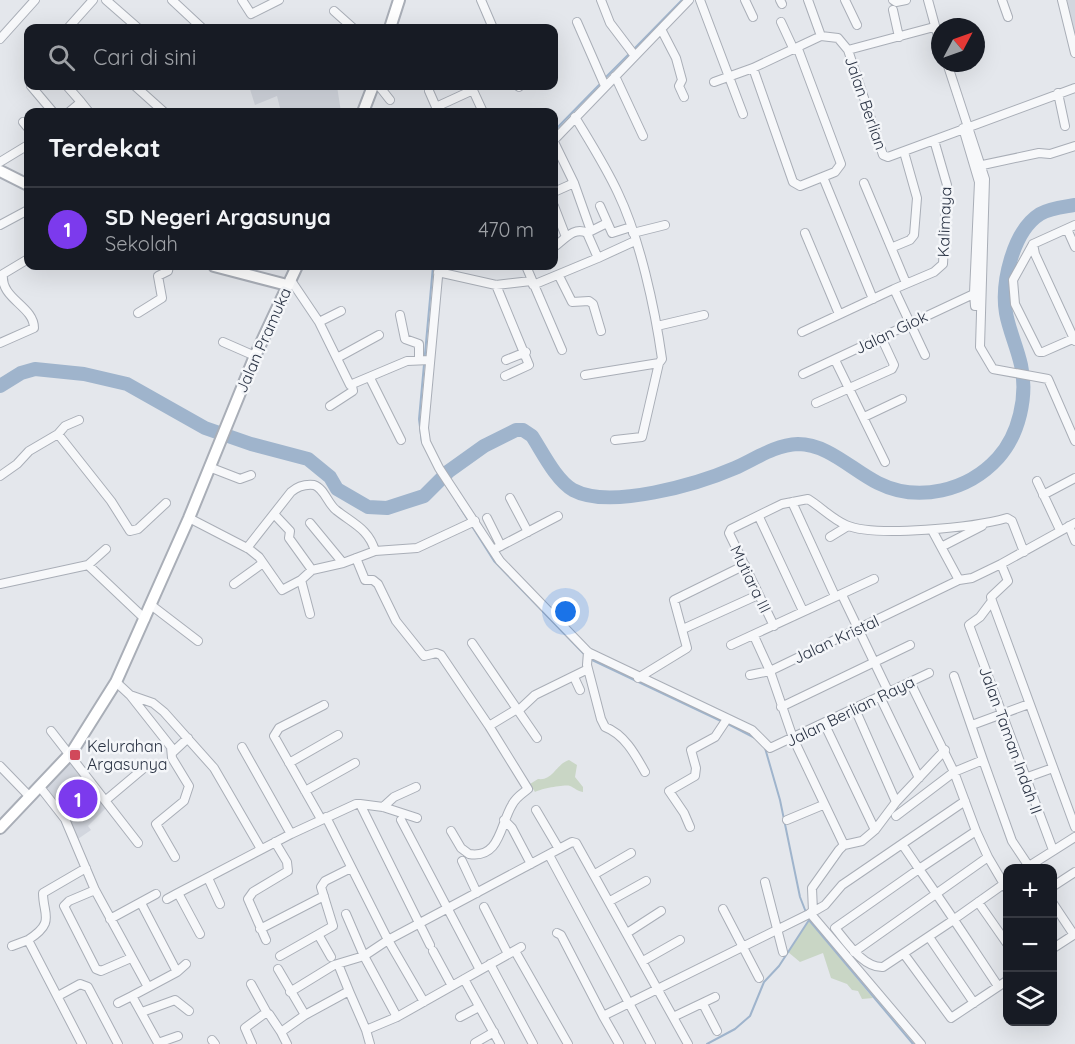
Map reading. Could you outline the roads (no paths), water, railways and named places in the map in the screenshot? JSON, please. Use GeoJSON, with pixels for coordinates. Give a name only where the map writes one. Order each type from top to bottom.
{"type":"FeatureCollection","features":[{"type":"Feature","properties":{"kind":"street"},"geometry":{"type":"LineString","coordinates":[[0,39],[35,0]]}},
{"type":"Feature","properties":{"kind":"street"},"geometry":{"type":"LineString","coordinates":[[73,24],[93,0]]}},
{"type":"Feature","properties":{"kind":"street"},"geometry":{"type":"LineString","coordinates":[[106,0],[133,24]]}},
{"type":"Feature","properties":{"kind":"street"},"geometry":{"type":"LineString","coordinates":[[172,0],[198,24]]}},
{"type":"Feature","properties":{"kind":"street"},"geometry":{"type":"LineString","coordinates":[[242,0],[251,14],[279,0]]}},
{"type":"Feature","properties":{"kind":"street"},"geometry":{"type":"LineString","coordinates":[[393,24],[399,0]]}},
{"type":"Feature","properties":{"kind":"street"},"geometry":{"type":"LineString","coordinates":[[481,0],[491,24]]}},
{"type":"Feature","properties":{"kind":"street"},"geometry":{"type":"LineString","coordinates":[[601,0],[610,23],[635,56]]}},
{"type":"Feature","properties":{"kind":"street"},"geometry":{"type":"LineString","coordinates":[[558,136],[689,0]]}},
{"type":"Feature","properties":{"kind":"street"},"geometry":{"type":"LineString","coordinates":[[700,0],[731,75],[743,114]]}},
{"type":"Feature","properties":{"kind":"street"},"geometry":{"type":"LineString","coordinates":[[745,0],[753,17]]}},
{"type":"Feature","properties":{"kind":"street"},"geometry":{"type":"LineString","coordinates":[[808,0],[821,36]]}},
{"type":"Feature","properties":{"kind":"street"},"geometry":{"type":"LineString","coordinates":[[845,0],[856,25]]}},
{"type":"Feature","properties":{"kind":"street"},"geometry":{"type":"LineString","coordinates":[[893,0],[896,2],[906,0]]}},
{"type":"Feature","properties":{"kind":"street"},"geometry":{"type":"LineString","coordinates":[[928,0],[932,18]]}},
{"type":"Feature","properties":{"kind":"street"},"geometry":{"type":"LineString","coordinates":[[1002,0],[1008,17]]}},
{"type":"Feature","properties":{"kind":"street"},"geometry":{"type":"LineString","coordinates":[[1062,0],[1075,53]]}},
{"type":"Feature","properties":{"kind":"street"},"geometry":{"type":"LineString","coordinates":[[893,10],[899,37]]}},
{"type":"Feature","properties":{"kind":"street"},"geometry":{"type":"LineString","coordinates":[[334,11],[348,24]]}},
{"type":"Feature","properties":{"kind":"street"},"geometry":{"type":"LineString","coordinates":[[577,22],[605,86]]}},
{"type":"Feature","properties":{"kind":"street"},"geometry":{"type":"LineString","coordinates":[[753,68],[794,182],[800,186],[839,170],[841,164],[796,49],[781,22]]}},
{"type":"Feature","properties":{"kind":"street"},"geometry":{"type":"LineString","coordinates":[[714,82],[753,68],[821,36],[841,39],[848,50],[931,28]]}},
{"type":"Feature","properties":{"kind":"street"},"geometry":{"type":"LineString","coordinates":[[661,29],[676,58],[682,80],[679,86],[684,97]]}},
{"type":"Feature","properties":{"kind":"street","name":"Jalan Berlian"},"geometry":{"type":"LineString","coordinates":[[848,50],[885,157],[904,152]]}},
{"type":"Feature","properties":{"kind":"street"},"geometry":{"type":"LineString","coordinates":[[950,72],[977,166],[985,179],[979,237],[977,292],[980,306],[980,347],[983,356],[993,369],[1044,378],[1049,381],[1075,441]]}},
{"type":"Feature","properties":{"kind":"street"},"geometry":{"type":"LineString","coordinates":[[615,76],[643,136]]}},
{"type":"Feature","properties":{"kind":"street"},"geometry":{"type":"LineString","coordinates":[[893,248],[910,240],[914,235],[917,198],[904,152],[965,127],[1075,88]]}},
{"type":"Feature","properties":{"kind":"street"},"geometry":{"type":"LineString","coordinates":[[34,90],[49,108]]}},
{"type":"Feature","properties":{"kind":"street"},"geometry":{"type":"LineString","coordinates":[[70,90],[86,108]]}},
{"type":"Feature","properties":{"kind":"street"},"geometry":{"type":"LineString","coordinates":[[139,90],[160,108]]}},
{"type":"Feature","properties":{"kind":"street"},"geometry":{"type":"LineString","coordinates":[[365,108],[371,90]]}},
{"type":"Feature","properties":{"kind":"street"},"geometry":{"type":"LineString","coordinates":[[382,90],[390,100]]}},
{"type":"Feature","properties":{"kind":"street"},"geometry":{"type":"LineString","coordinates":[[440,108],[469,90]]}},
{"type":"Feature","properties":{"kind":"street"},"geometry":{"type":"LineString","coordinates":[[473,90],[481,108]]}},
{"type":"Feature","properties":{"kind":"street"},"geometry":{"type":"LineString","coordinates":[[429,91],[436,108]]}},
{"type":"Feature","properties":{"kind":"street"},"geometry":{"type":"LineString","coordinates":[[1058,93],[1065,126]]}},
{"type":"Feature","properties":{"kind":"street"},"geometry":{"type":"LineString","coordinates":[[74,108],[81,102]]}},
{"type":"Feature","properties":{"kind":"street"},"geometry":{"type":"LineString","coordinates":[[575,117],[620,195],[633,234],[657,326],[662,359],[659,363],[642,437],[615,440]]}},
{"type":"Feature","properties":{"kind":"street","name":"Kalimaya"},"geometry":{"type":"LineString","coordinates":[[906,283],[934,272],[943,264],[947,185],[934,140]]}},
{"type":"Feature","properties":{"kind":"street"},"geometry":{"type":"LineString","coordinates":[[977,166],[1040,153],[1050,154],[1075,146]]}},
{"type":"Feature","properties":{"kind":"street"},"geometry":{"type":"LineString","coordinates":[[0,162],[24,147]]}},
{"type":"Feature","properties":{"kind":"street"},"geometry":{"type":"LineString","coordinates":[[558,149],[574,183],[598,258]]}},
{"type":"Feature","properties":{"kind":"street"},"geometry":{"type":"LineString","coordinates":[[0,171],[24,183]]}},
{"type":"Feature","properties":{"kind":"street"},"geometry":{"type":"LineString","coordinates":[[823,177],[873,298]]}},
{"type":"Feature","properties":{"kind":"street"},"geometry":{"type":"LineString","coordinates":[[558,190],[574,183]]}},
{"type":"Feature","properties":{"kind":"street"},"geometry":{"type":"LineString","coordinates":[[802,332],[906,283],[864,183]]}},
{"type":"Feature","properties":{"kind":"street"},"geometry":{"type":"LineString","coordinates":[[600,206],[612,233],[633,234],[665,225]]}},
{"type":"Feature","properties":{"kind":"street"},"geometry":{"type":"LineString","coordinates":[[0,225],[24,212]]}},
{"type":"Feature","properties":{"kind":"street"},"geometry":{"type":"LineString","coordinates":[[558,216],[566,237]]}},
{"type":"Feature","properties":{"kind":"street"},"geometry":{"type":"LineString","coordinates":[[558,244],[579,230],[589,232],[607,223]]}},
{"type":"Feature","properties":{"kind":"street"},"geometry":{"type":"LineString","coordinates":[[1033,244],[1035,254],[1075,340],[1039,352],[1015,304],[1013,280],[1033,244],[1071,227],[1075,247]]}},
{"type":"Feature","properties":{"kind":"street"},"geometry":{"type":"LineString","coordinates":[[805,233],[839,314]]}},
{"type":"Feature","properties":{"kind":"street"},"geometry":{"type":"LineString","coordinates":[[442,270],[496,285],[532,283],[559,276],[598,258],[633,234]]}},
{"type":"Feature","properties":{"kind":"street"},"geometry":{"type":"LineString","coordinates":[[0,343],[34,328],[31,318],[8,293],[3,279],[3,274],[24,261]]}},
{"type":"Feature","properties":{"kind":"street"},"geometry":{"type":"LineString","coordinates":[[138,313],[162,298],[158,276],[168,270]]}},
{"type":"Feature","properties":{"kind":"street"},"geometry":{"type":"LineString","coordinates":[[237,270],[289,282],[319,322],[353,392],[330,406]]}},
{"type":"Feature","properties":{"kind":"street","name":"Jalan Pramuka"},"geometry":{"type":"LineString","coordinates":[[0,828],[70,754],[117,682],[189,518],[255,356],[295,270]]}},
{"type":"Feature","properties":{"kind":"street"},"geometry":{"type":"LineString","coordinates":[[438,270],[425,360],[424,433],[439,468],[472,522],[497,548]]}},
{"type":"Feature","properties":{"kind":"street"},"geometry":{"type":"LineString","coordinates":[[527,270],[562,350]]}},
{"type":"Feature","properties":{"kind":"street"},"geometry":{"type":"LineString","coordinates":[[559,276],[572,302],[589,301],[593,304],[601,331]]}},
{"type":"Feature","properties":{"kind":"street"},"geometry":{"type":"LineString","coordinates":[[496,285],[525,352],[528,366],[505,376]]}},
{"type":"Feature","properties":{"kind":"street"},"geometry":{"type":"LineString","coordinates":[[894,289],[925,355]]}},
{"type":"Feature","properties":{"kind":"street","name":"Jalan Giok"},"geometry":{"type":"LineString","coordinates":[[803,374],[977,292]]}},
{"type":"Feature","properties":{"kind":"street"},"geometry":{"type":"LineString","coordinates":[[319,322],[341,311]]}},
{"type":"Feature","properties":{"kind":"street"},"geometry":{"type":"LineString","coordinates":[[400,315],[405,339],[419,344],[425,360]]}},
{"type":"Feature","properties":{"kind":"street"},"geometry":{"type":"LineString","coordinates":[[657,326],[704,315]]}},
{"type":"Feature","properties":{"kind":"street"},"geometry":{"type":"LineString","coordinates":[[337,358],[379,335]]}},
{"type":"Feature","properties":{"kind":"street"},"geometry":{"type":"LineString","coordinates":[[816,403],[892,368],[894,365],[881,337]]}},
{"type":"Feature","properties":{"kind":"street"},"geometry":{"type":"LineString","coordinates":[[223,342],[255,356]]}},
{"type":"Feature","properties":{"kind":"street"},"geometry":{"type":"LineString","coordinates":[[506,360],[525,352]]}},
{"type":"Feature","properties":{"kind":"street"},"geometry":{"type":"LineString","coordinates":[[352,386],[399,363],[425,360]]}},
{"type":"Feature","properties":{"kind":"street"},"geometry":{"type":"LineString","coordinates":[[835,360],[885,462]]}},
{"type":"Feature","properties":{"kind":"street"},"geometry":{"type":"LineString","coordinates":[[585,375],[659,363]]}},
{"type":"Feature","properties":{"kind":"street"},"geometry":{"type":"LineString","coordinates":[[370,378],[401,440]]}},
{"type":"Feature","properties":{"kind":"street"},"geometry":{"type":"LineString","coordinates":[[864,417],[902,399]]}},
{"type":"Feature","properties":{"kind":"street"},"geometry":{"type":"LineString","coordinates":[[0,476],[17,464],[29,450],[58,434],[65,426],[79,420]]}},
{"type":"Feature","properties":{"kind":"street"},"geometry":{"type":"LineString","coordinates":[[58,434],[111,501],[130,531],[138,529],[166,503]]}},
{"type":"Feature","properties":{"kind":"street"},"geometry":{"type":"LineString","coordinates":[[211,462],[240,479],[251,475]]}},
{"type":"Feature","properties":{"kind":"street"},"geometry":{"type":"LineString","coordinates":[[1043,495],[1075,478]]}},
{"type":"Feature","properties":{"kind":"street"},"geometry":{"type":"LineString","coordinates":[[1037,481],[1060,530]]}},
{"type":"Feature","properties":{"kind":"street"},"geometry":{"type":"LineString","coordinates":[[247,548],[296,488],[314,485],[321,490],[335,510],[365,531],[375,551]]}},
{"type":"Feature","properties":{"kind":"street"},"geometry":{"type":"LineString","coordinates":[[510,498],[528,532]]}},
{"type":"Feature","properties":{"kind":"street"},"geometry":{"type":"LineString","coordinates":[[803,611],[759,517],[792,502],[808,499],[848,526],[886,530],[932,530],[984,525]]}},
{"type":"Feature","properties":{"kind":"street"},"geometry":{"type":"LineString","coordinates":[[792,502],[889,693]]}},
{"type":"Feature","properties":{"kind":"street"},"geometry":{"type":"LineString","coordinates":[[274,514],[290,531],[289,538],[312,570]]}},
{"type":"Feature","properties":{"kind":"street"},"geometry":{"type":"LineString","coordinates":[[497,548],[558,516]]}},
{"type":"Feature","properties":{"kind":"street","name":"Mutiara III"},"geometry":{"type":"LineString","coordinates":[[759,517],[729,531],[774,626]]}},
{"type":"Feature","properties":{"kind":"street"},"geometry":{"type":"LineString","coordinates":[[189,518],[213,533],[247,548],[263,563],[282,590],[301,580],[312,570],[343,563],[375,551],[417,548],[472,522]]}},
{"type":"Feature","properties":{"kind":"street"},"geometry":{"type":"LineString","coordinates":[[487,518],[500,561],[588,652],[726,721],[715,737],[691,750],[696,768],[695,776],[669,792],[684,813],[690,828]]}},
{"type":"Feature","properties":{"kind":"street"},"geometry":{"type":"LineString","coordinates":[[943,546],[984,525],[1007,518],[1011,520],[1024,552]]}},
{"type":"Feature","properties":{"kind":"street"},"geometry":{"type":"LineString","coordinates":[[310,523],[343,563]]}},
{"type":"Feature","properties":{"kind":"street"},"geometry":{"type":"LineString","coordinates":[[1072,524],[1075,541]]}},
{"type":"Feature","properties":{"kind":"street","name":"Jalan Kristal"},"geometry":{"type":"LineString","coordinates":[[750,675],[770,670],[959,580],[972,578],[1024,552],[1072,524]]}},
{"type":"Feature","properties":{"kind":"street"},"geometry":{"type":"LineString","coordinates":[[830,537],[848,526]]}},
{"type":"Feature","properties":{"kind":"street"},"geometry":{"type":"LineString","coordinates":[[932,530],[943,546],[959,580]]}},
{"type":"Feature","properties":{"kind":"street"},"geometry":{"type":"LineString","coordinates":[[1,581],[88,565],[106,549]]}},
{"type":"Feature","properties":{"kind":"street"},"geometry":{"type":"LineString","coordinates":[[356,558],[365,580],[373,580],[378,584],[398,624],[424,656],[436,653],[441,656],[489,726],[528,789],[517,797],[504,820],[496,843],[490,850],[473,855],[461,848],[451,831]]}},
{"type":"Feature","properties":{"kind":"street"},"geometry":{"type":"LineString","coordinates":[[234,584],[263,563]]}},
{"type":"Feature","properties":{"kind":"street"},"geometry":{"type":"LineString","coordinates":[[1001,564],[1008,581],[991,597],[992,601],[1075,827]]}},
{"type":"Feature","properties":{"kind":"street"},"geometry":{"type":"LineString","coordinates":[[88,565],[145,620]]}},
{"type":"Feature","properties":{"kind":"street"},"geometry":{"type":"LineString","coordinates":[[638,678],[685,650],[688,643],[674,600],[745,565]]}},
{"type":"Feature","properties":{"kind":"street"},"geometry":{"type":"LineString","coordinates":[[731,645],[874,579]]}},
{"type":"Feature","properties":{"kind":"street"},"geometry":{"type":"LineString","coordinates":[[301,580],[310,614]]}},
{"type":"Feature","properties":{"kind":"street"},"geometry":{"type":"LineString","coordinates":[[682,629],[758,595]]}},
{"type":"Feature","properties":{"kind":"street","name":"Jalan Taman Indah II"},"geometry":{"type":"LineString","coordinates":[[992,601],[980,617],[970,622],[970,629],[1053,850]]}},
{"type":"Feature","properties":{"kind":"street"},"geometry":{"type":"LineString","coordinates":[[151,605],[198,642]]}},
{"type":"Feature","properties":{"kind":"street"},"geometry":{"type":"LineString","coordinates":[[754,636],[770,670],[793,738],[844,845]]}},
{"type":"Feature","properties":{"kind":"street"},"geometry":{"type":"LineString","coordinates":[[472,643],[537,738]]}},
{"type":"Feature","properties":{"kind":"street"},"geometry":{"type":"LineString","coordinates":[[781,707],[910,645]]}},
{"type":"Feature","properties":{"kind":"street"},"geometry":{"type":"LineString","coordinates":[[588,652],[588,669],[598,711],[605,727],[615,730],[633,752],[645,772]]}},
{"type":"Feature","properties":{"kind":"street"},"geometry":{"type":"LineString","coordinates":[[489,726],[518,710],[535,695],[588,669]]}},
{"type":"Feature","properties":{"kind":"street","name":"Jalan Berlian Raya"},"geometry":{"type":"LineString","coordinates":[[726,721],[752,730],[770,748],[855,710],[929,673]]}},
{"type":"Feature","properties":{"kind":"street"},"geometry":{"type":"LineString","coordinates":[[954,676],[1012,841],[1026,864]]}},
{"type":"Feature","properties":{"kind":"street"},"geometry":{"type":"LineString","coordinates":[[574,677],[580,690]]}},
{"type":"Feature","properties":{"kind":"street"},"geometry":{"type":"LineString","coordinates":[[117,682],[130,695],[173,752]]}},
{"type":"Feature","properties":{"kind":"street"},"geometry":{"type":"LineString","coordinates":[[910,682],[945,750],[988,857],[1003,881]]}},
{"type":"Feature","properties":{"kind":"street"},"geometry":{"type":"LineString","coordinates":[[130,695],[159,707],[188,738],[219,775],[261,849]]}},
{"type":"Feature","properties":{"kind":"street"},"geometry":{"type":"LineString","coordinates":[[880,697],[919,778]]}},
{"type":"Feature","properties":{"kind":"street"},"geometry":{"type":"LineString","coordinates":[[972,725],[1029,704]]}},
{"type":"Feature","properties":{"kind":"street"},"geometry":{"type":"LineString","coordinates":[[324,705],[276,730],[274,736],[323,818],[423,1002]]}},
{"type":"Feature","properties":{"kind":"street"},"geometry":{"type":"LineString","coordinates":[[855,710],[896,802]]}},
{"type":"Feature","properties":{"kind":"street"},"geometry":{"type":"LineString","coordinates":[[529,727],[537,722]]}},
{"type":"Feature","properties":{"kind":"street"},"geometry":{"type":"LineString","coordinates":[[824,723],[875,830]]}},
{"type":"Feature","properties":{"kind":"street"},"geometry":{"type":"LineString","coordinates":[[51,731],[138,843]]}},
{"type":"Feature","properties":{"kind":"street"},"geometry":{"type":"LineString","coordinates":[[289,763],[338,735]]}},
{"type":"Feature","properties":{"kind":"street"},"geometry":{"type":"LineString","coordinates":[[175,857],[156,826],[184,801],[190,789],[184,775],[172,758],[173,752],[188,738]]}},
{"type":"Feature","properties":{"kind":"street"},"geometry":{"type":"LineString","coordinates":[[242,747],[291,834]]}},
{"type":"Feature","properties":{"kind":"street"},"geometry":{"type":"LineString","coordinates":[[809,914],[812,888],[844,845],[862,841],[875,830],[896,802],[945,750]]}},
{"type":"Feature","properties":{"kind":"street"},"geometry":{"type":"LineString","coordinates":[[896,816],[954,772],[983,760]]}},
{"type":"Feature","properties":{"kind":"street"},"geometry":{"type":"LineString","coordinates":[[305,791],[354,764]]}},
{"type":"Feature","properties":{"kind":"street"},"geometry":{"type":"LineString","coordinates":[[0,766],[30,797]]}},
{"type":"Feature","properties":{"kind":"street"},"geometry":{"type":"LineString","coordinates":[[106,800],[144,768]]}},
{"type":"Feature","properties":{"kind":"street"},"geometry":{"type":"LineString","coordinates":[[1025,778],[1053,768]]}},
{"type":"Feature","properties":{"kind":"street"},"geometry":{"type":"LineString","coordinates":[[40,787],[65,819],[95,890],[148,987]]}},
{"type":"Feature","properties":{"kind":"street"},"geometry":{"type":"LineString","coordinates":[[383,807],[394,797],[416,787]]}},
{"type":"Feature","properties":{"kind":"street"},"geometry":{"type":"LineString","coordinates":[[603,1016],[825,905],[842,885],[965,801]]}},
{"type":"Feature","properties":{"kind":"street"},"geometry":{"type":"LineString","coordinates":[[360,804],[452,987]]}},
{"type":"Feature","properties":{"kind":"street"},"geometry":{"type":"LineString","coordinates":[[167,899],[323,818],[360,804],[383,807],[417,818]]}},
{"type":"Feature","properties":{"kind":"street"},"geometry":{"type":"LineString","coordinates":[[787,820],[824,804]]}},
{"type":"Feature","properties":{"kind":"street"},"geometry":{"type":"LineString","coordinates":[[536,810],[559,849]]}},
{"type":"Feature","properties":{"kind":"street"},"geometry":{"type":"LineString","coordinates":[[401,820],[480,970]]}},
{"type":"Feature","properties":{"kind":"street"},"geometry":{"type":"LineString","coordinates":[[504,820],[512,828],[531,864]]}},
{"type":"Feature","properties":{"kind":"street"},"geometry":{"type":"LineString","coordinates":[[831,930],[976,831]]}},
{"type":"Feature","properties":{"kind":"street"},"geometry":{"type":"LineString","coordinates":[[1034,864],[1075,837]]}},
{"type":"Feature","properties":{"kind":"street"},"geometry":{"type":"LineString","coordinates":[[266,940],[248,899],[253,892],[286,874],[289,868],[275,842]]}},
{"type":"Feature","properties":{"kind":"street"},"geometry":{"type":"LineString","coordinates":[[290,992],[338,964],[364,956],[388,940],[572,842],[576,843],[595,874],[688,1044]]}},
{"type":"Feature","properties":{"kind":"street"},"geometry":{"type":"LineString","coordinates":[[902,844],[998,986]]}},
{"type":"Feature","properties":{"kind":"street"},"geometry":{"type":"LineString","coordinates":[[595,874],[631,853]]}},
{"type":"Feature","properties":{"kind":"street"},"geometry":{"type":"LineString","coordinates":[[549,855],[651,1044]]}},
{"type":"Feature","properties":{"kind":"street"},"geometry":{"type":"LineString","coordinates":[[854,952],[988,857]]}},
{"type":"Feature","properties":{"kind":"street"},"geometry":{"type":"LineString","coordinates":[[462,861],[477,893]]}},
{"type":"Feature","properties":{"kind":"street"},"geometry":{"type":"LineString","coordinates":[[12,946],[38,934],[47,915],[43,893],[86,868]]}},
{"type":"Feature","properties":{"kind":"street"},"geometry":{"type":"LineString","coordinates":[[280,956],[331,928],[334,922],[321,887],[324,881],[351,868]]}},
{"type":"Feature","properties":{"kind":"street"},"geometry":{"type":"LineString","coordinates":[[1057,884],[1075,872]]}},
{"type":"Feature","properties":{"kind":"street"},"geometry":{"type":"LineString","coordinates":[[208,878],[220,904]]}},
{"type":"Feature","properties":{"kind":"street"},"geometry":{"type":"LineString","coordinates":[[610,902],[646,881]]}},
{"type":"Feature","properties":{"kind":"street"},"geometry":{"type":"LineString","coordinates":[[765,882],[783,952]]}},
{"type":"Feature","properties":{"kind":"street"},"geometry":{"type":"LineString","coordinates":[[809,914],[831,930],[854,952],[880,968],[1003,888]]}},
{"type":"Feature","properties":{"kind":"street"},"geometry":{"type":"LineString","coordinates":[[95,890],[69,901],[64,906],[96,969],[101,971],[131,958]]}},
{"type":"Feature","properties":{"kind":"street"},"geometry":{"type":"LineString","coordinates":[[178,893],[200,934]]}},
{"type":"Feature","properties":{"kind":"street"},"geometry":{"type":"LineString","coordinates":[[110,919],[156,894]]}},
{"type":"Feature","properties":{"kind":"street"},"geometry":{"type":"LineString","coordinates":[[260,929],[324,896]]}},
{"type":"Feature","properties":{"kind":"street"},"geometry":{"type":"LineString","coordinates":[[978,902],[1003,938]]}},
{"type":"Feature","properties":{"kind":"street"},"geometry":{"type":"LineString","coordinates":[[141,903],[177,972]]}},
{"type":"Feature","properties":{"kind":"street"},"geometry":{"type":"LineString","coordinates":[[484,907],[515,951],[568,1044]]}},
{"type":"Feature","properties":{"kind":"street"},"geometry":{"type":"LineString","coordinates":[[1057,908],[1074,934],[1057,946]]}},
{"type":"Feature","properties":{"kind":"street"},"geometry":{"type":"LineString","coordinates":[[723,909],[759,978]]}},
{"type":"Feature","properties":{"kind":"street"},"geometry":{"type":"LineString","coordinates":[[627,933],[661,911]]}},
{"type":"Feature","properties":{"kind":"street"},"geometry":{"type":"LineString","coordinates":[[346,914],[364,956],[397,1017]]}},
{"type":"Feature","properties":{"kind":"street"},"geometry":{"type":"LineString","coordinates":[[831,930],[921,1044]]}},
{"type":"Feature","properties":{"kind":"street"},"geometry":{"type":"LineString","coordinates":[[557,933],[561,935],[619,1044]]}},
{"type":"Feature","properties":{"kind":"street"},"geometry":{"type":"LineString","coordinates":[[319,936],[331,957]]}},
{"type":"Feature","properties":{"kind":"street"},"geometry":{"type":"LineString","coordinates":[[928,937],[974,1003]]}},
{"type":"Feature","properties":{"kind":"street"},"geometry":{"type":"LineString","coordinates":[[28,940],[82,1044]]}},
{"type":"Feature","properties":{"kind":"street"},"geometry":{"type":"LineString","coordinates":[[643,961],[680,940]]}},
{"type":"Feature","properties":{"kind":"street"},"geometry":{"type":"LineString","coordinates":[[366,1030],[397,1017],[515,951]]}},
{"type":"Feature","properties":{"kind":"street"},"geometry":{"type":"LineString","coordinates":[[904,954],[949,1018],[1003,983]]}},
{"type":"Feature","properties":{"kind":"street"},"geometry":{"type":"LineString","coordinates":[[118,1003],[177,972],[186,964]]}},
{"type":"Feature","properties":{"kind":"street"},"geometry":{"type":"LineString","coordinates":[[338,964],[370,1044]]}},
{"type":"Feature","properties":{"kind":"street"},"geometry":{"type":"LineString","coordinates":[[490,964],[533,1044]]}},
{"type":"Feature","properties":{"kind":"street"},"geometry":{"type":"LineString","coordinates":[[278,969],[305,1015]]}},
{"type":"Feature","properties":{"kind":"street"},"geometry":{"type":"LineString","coordinates":[[464,980],[500,1044]]}},
{"type":"Feature","properties":{"kind":"street"},"geometry":{"type":"LineString","coordinates":[[58,996],[80,984],[88,987],[118,1044]]}},
{"type":"Feature","properties":{"kind":"street"},"geometry":{"type":"LineString","coordinates":[[251,984],[287,1044]]}},
{"type":"Feature","properties":{"kind":"street"},"geometry":{"type":"LineString","coordinates":[[281,1032],[305,1015],[349,991]]}},
{"type":"Feature","properties":{"kind":"street"},"geometry":{"type":"LineString","coordinates":[[132,996],[158,1043],[178,1036]]}},
{"type":"Feature","properties":{"kind":"street"},"geometry":{"type":"LineString","coordinates":[[673,1017],[715,997]]}},
{"type":"Feature","properties":{"kind":"street"},"geometry":{"type":"LineString","coordinates":[[142,1012],[175,1000],[189,1011]]}},
{"type":"Feature","properties":{"kind":"street"},"geometry":{"type":"LineString","coordinates":[[703,1004],[717,1031]]}},
{"type":"Feature","properties":{"kind":"street"},"geometry":{"type":"LineString","coordinates":[[460,1017],[479,1007]]}},
{"type":"Feature","properties":{"kind":"street"},"geometry":{"type":"LineString","coordinates":[[252,1044],[245,1028],[267,1013]]}},
{"type":"Feature","properties":{"kind":"street"},"geometry":{"type":"LineString","coordinates":[[475,1043],[494,1032]]}},
{"type":"Feature","properties":{"kind":"waterway"},"geometry":{"type":"LineString","coordinates":[[634,49],[682,0]]}},
{"type":"Feature","properties":{"kind":"waterway"},"geometry":{"type":"LineString","coordinates":[[605,78],[630,53]]}},
{"type":"Feature","properties":{"kind":"waterway"},"geometry":{"type":"LineString","coordinates":[[558,127],[599,85]]}},
{"type":"Feature","properties":{"kind":"waterway"},"geometry":{"type":"LineString","coordinates":[[0,386],[21,373],[35,369],[84,374],[127,384],[205,428],[251,444],[308,459],[330,477],[337,489],[368,507],[387,508],[424,496],[449,471],[484,446],[516,430],[523,430],[532,436],[550,466],[567,486],[589,495],[609,497],[654,493],[699,481],[735,468],[773,450],[798,444],[820,448],[868,478],[893,489],[926,493],[957,486],[972,479],[998,458],[1011,438],[1020,414],[1023,377],[1006,313],[1007,273],[1016,245],[1031,222],[1040,214],[1075,205]]}},
{"type":"Feature","properties":{"kind":"waterway"},"geometry":{"type":"LineString","coordinates":[[422,442],[419,419],[433,270]]}},
{"type":"Feature","properties":{"kind":"waterway"},"geometry":{"type":"LineString","coordinates":[[439,474],[447,486]]}},
{"type":"Feature","properties":{"kind":"waterway"},"geometry":{"type":"LineString","coordinates":[[458,504],[494,561],[585,655]]}},
{"type":"Feature","properties":{"kind":"waterway"},"geometry":{"type":"LineString","coordinates":[[590,659],[723,722]]}},
{"type":"Feature","properties":{"kind":"waterway"},"geometry":{"type":"LineString","coordinates":[[728,724],[755,738]]}},
{"type":"Feature","properties":{"kind":"waterway"},"geometry":{"type":"LineString","coordinates":[[707,1044],[735,1029],[750,1016],[764,982],[779,966],[809,920],[800,897],[780,800],[765,748]]}},
{"type":"Feature","properties":{"kind":"waterway"},"geometry":{"type":"LineString","coordinates":[[809,920],[913,1044]]}},
{"type":"Feature","properties":{"kind":"place","name":"Kelurahan Argasunya"},"geometry":{"type":"Point","coordinates":[75,755]}},
{"type":"Feature","properties":{"kind":"place","name":"SD Negeri Argasunya"},"geometry":{"type":"Point","coordinates":[78,799]}}]}
